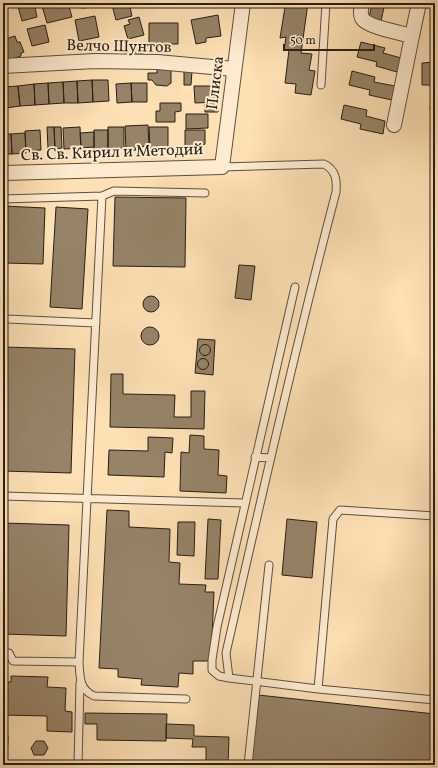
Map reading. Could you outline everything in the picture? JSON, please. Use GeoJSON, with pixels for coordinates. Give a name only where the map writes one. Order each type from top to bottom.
{"type":"FeatureCollection","features":[{"type":"Feature","properties":{"kind":"street","name":"Плиска"},"geometry":{"type":"LineString","coordinates":[[222,166],[243,3]]}},
{"type":"Feature","properties":{"kind":"street"},"geometry":{"type":"LineString","coordinates":[[362,3],[360,9],[361,18],[367,24],[412,36]]}},
{"type":"Feature","properties":{"kind":"street"},"geometry":{"type":"LineString","coordinates":[[394,125],[419,3]]}},
{"type":"Feature","properties":{"kind":"street","name":"Велчо Шунтов"},"geometry":{"type":"LineString","coordinates":[[3,66],[95,61],[157,62],[234,69]]}},
{"type":"Feature","properties":{"kind":"street","name":"Св. Св. Кирил и Методий"},"geometry":{"type":"LineString","coordinates":[[3,173],[222,166]]}},
{"type":"Feature","properties":{"kind":"lane"},"geometry":{"type":"LineString","coordinates":[[320,85],[326,3]]}},
{"type":"Feature","properties":{"kind":"lane"},"geometry":{"type":"LineString","coordinates":[[222,166],[324,164],[330,167],[334,172],[337,184],[270,458],[226,653],[229,678]]}},
{"type":"Feature","properties":{"kind":"lane"},"geometry":{"type":"LineString","coordinates":[[3,199],[102,196],[114,191],[205,193]]}},
{"type":"Feature","properties":{"kind":"lane"},"geometry":{"type":"LineString","coordinates":[[78,765],[79,662],[102,196]]}},
{"type":"Feature","properties":{"kind":"lane"},"geometry":{"type":"LineString","coordinates":[[295,287],[244,503],[217,626],[212,670],[219,676],[257,682],[435,700]]}},
{"type":"Feature","properties":{"kind":"lane"},"geometry":{"type":"LineString","coordinates":[[3,317],[7,319],[96,323]]}},
{"type":"Feature","properties":{"kind":"lane"},"geometry":{"type":"LineString","coordinates":[[255,456],[270,458]]}},
{"type":"Feature","properties":{"kind":"lane"},"geometry":{"type":"LineString","coordinates":[[3,496],[244,503]]}},
{"type":"Feature","properties":{"kind":"lane"},"geometry":{"type":"LineString","coordinates":[[318,689],[334,518],[340,510],[435,516]]}},
{"type":"Feature","properties":{"kind":"lane"},"geometry":{"type":"LineString","coordinates":[[248,765],[269,566]]}},
{"type":"Feature","properties":{"kind":"lane"},"geometry":{"type":"LineString","coordinates":[[3,653],[9,653],[13,661],[79,662]]}},
{"type":"Feature","properties":{"kind":"lane"},"geometry":{"type":"LineString","coordinates":[[80,678],[83,688],[87,693],[94,696],[186,699]]}},
{"type":"Feature","properties":{"kind":"building"},"geometry":{"type":"Polygon","coordinates":[[[17,3],[34,3],[37,17],[22,21],[17,3]]]}},
{"type":"Feature","properties":{"kind":"building"},"geometry":{"type":"Polygon","coordinates":[[[53,3],[68,3],[72,17],[47,23],[42,6],[53,3]]]}},
{"type":"Feature","properties":{"kind":"building"},"geometry":{"type":"Polygon","coordinates":[[[81,3],[94,3],[95,7],[81,8],[81,3]]]}},
{"type":"Feature","properties":{"kind":"building"},"geometry":{"type":"Polygon","coordinates":[[[118,3],[129,3],[132,16],[116,20],[112,5],[118,3]]]}},
{"type":"Feature","properties":{"kind":"building"},"geometry":{"type":"Polygon","coordinates":[[[283,3],[308,3],[301,53],[312,54],[309,70],[315,71],[311,95],[295,93],[296,84],[285,83],[289,50],[284,50],[286,37],[280,38],[285,7],[282,6],[283,3]]]}},
{"type":"Feature","properties":{"kind":"building"},"geometry":{"type":"Polygon","coordinates":[[[372,3],[385,3],[381,21],[369,18],[372,3]]]}},
{"type":"Feature","properties":{"kind":"building"},"geometry":{"type":"Polygon","coordinates":[[[218,15],[221,36],[206,38],[206,42],[196,44],[191,20],[218,15]]]}},
{"type":"Feature","properties":{"kind":"building"},"geometry":{"type":"Polygon","coordinates":[[[95,16],[99,37],[79,41],[75,20],[95,16]]]}},
{"type":"Feature","properties":{"kind":"building"},"geometry":{"type":"Polygon","coordinates":[[[139,17],[144,35],[128,39],[124,26],[130,24],[128,20],[139,17]]]}},
{"type":"Feature","properties":{"kind":"building"},"geometry":{"type":"Polygon","coordinates":[[[149,23],[178,23],[178,44],[149,44],[149,23]]]}},
{"type":"Feature","properties":{"kind":"building"},"geometry":{"type":"Polygon","coordinates":[[[45,25],[49,42],[32,46],[27,29],[45,25]]]}},
{"type":"Feature","properties":{"kind":"building"},"geometry":{"type":"Polygon","coordinates":[[[15,36],[17,42],[20,42],[24,52],[21,53],[21,56],[6,61],[3,51],[3,48],[7,46],[5,39],[15,36]]]}},
{"type":"Feature","properties":{"kind":"building"},"geometry":{"type":"Polygon","coordinates":[[[361,42],[385,48],[383,53],[401,58],[397,72],[376,66],[377,62],[357,57],[361,42]]]}},
{"type":"Feature","properties":{"kind":"building"},"geometry":{"type":"Polygon","coordinates":[[[143,43],[143,54],[125,55],[125,44],[143,43]]]}},
{"type":"Feature","properties":{"kind":"building"},"geometry":{"type":"Polygon","coordinates":[[[435,62],[435,85],[422,85],[422,63],[435,62]]]}},
{"type":"Feature","properties":{"kind":"building"},"geometry":{"type":"Polygon","coordinates":[[[157,66],[171,67],[171,83],[167,86],[156,85],[152,80],[148,80],[148,73],[157,73],[157,66]]]}},
{"type":"Feature","properties":{"kind":"building"},"geometry":{"type":"Polygon","coordinates":[[[184,71],[192,71],[191,85],[184,85],[184,71]]]}},
{"type":"Feature","properties":{"kind":"building"},"geometry":{"type":"Polygon","coordinates":[[[352,71],[375,77],[374,82],[395,86],[392,100],[369,95],[370,90],[349,85],[352,71]]]}},
{"type":"Feature","properties":{"kind":"building"},"geometry":{"type":"Polygon","coordinates":[[[92,80],[108,80],[109,101],[93,102],[92,80]]]}},
{"type":"Feature","properties":{"kind":"building"},"geometry":{"type":"Polygon","coordinates":[[[92,80],[93,102],[78,103],[77,81],[92,80]]]}},
{"type":"Feature","properties":{"kind":"building"},"geometry":{"type":"Polygon","coordinates":[[[77,81],[78,103],[64,103],[63,82],[77,81]]]}},
{"type":"Feature","properties":{"kind":"building"},"geometry":{"type":"Polygon","coordinates":[[[63,82],[64,103],[49,104],[48,83],[63,82]]]}},
{"type":"Feature","properties":{"kind":"building"},"geometry":{"type":"Polygon","coordinates":[[[48,83],[49,104],[35,105],[34,84],[48,83]]]}},
{"type":"Feature","properties":{"kind":"building"},"geometry":{"type":"Polygon","coordinates":[[[131,83],[147,83],[147,102],[132,102],[131,83]]]}},
{"type":"Feature","properties":{"kind":"building"},"geometry":{"type":"Polygon","coordinates":[[[131,83],[132,102],[117,103],[116,84],[131,83]]]}},
{"type":"Feature","properties":{"kind":"building"},"geometry":{"type":"Polygon","coordinates":[[[34,84],[35,105],[20,106],[18,86],[34,84]]]}},
{"type":"Feature","properties":{"kind":"building"},"geometry":{"type":"Polygon","coordinates":[[[18,86],[20,106],[6,108],[4,87],[18,86]]]}},
{"type":"Feature","properties":{"kind":"building"},"geometry":{"type":"Polygon","coordinates":[[[194,86],[216,86],[217,102],[195,103],[194,86]]]}},
{"type":"Feature","properties":{"kind":"building"},"geometry":{"type":"Polygon","coordinates":[[[4,87],[6,108],[3,108],[4,87]]]}},
{"type":"Feature","properties":{"kind":"building"},"geometry":{"type":"Polygon","coordinates":[[[160,103],[181,103],[181,111],[175,112],[175,122],[156,122],[156,111],[160,111],[160,103]]]}},
{"type":"Feature","properties":{"kind":"building"},"geometry":{"type":"Polygon","coordinates":[[[205,104],[218,104],[218,112],[205,112],[205,104]]]}},
{"type":"Feature","properties":{"kind":"building"},"geometry":{"type":"Polygon","coordinates":[[[344,105],[367,110],[366,116],[385,121],[383,134],[360,129],[361,124],[341,119],[344,105]]]}},
{"type":"Feature","properties":{"kind":"building"},"geometry":{"type":"Polygon","coordinates":[[[430,107],[435,107],[435,136],[433,136],[430,107]]]}},
{"type":"Feature","properties":{"kind":"building"},"geometry":{"type":"Polygon","coordinates":[[[186,114],[208,114],[208,128],[186,129],[186,114]]]}},
{"type":"Feature","properties":{"kind":"building"},"geometry":{"type":"Polygon","coordinates":[[[148,125],[149,146],[136,147],[136,150],[126,151],[125,126],[148,125]]]}},
{"type":"Feature","properties":{"kind":"building"},"geometry":{"type":"Polygon","coordinates":[[[47,127],[54,127],[55,149],[48,149],[47,127]]]}},
{"type":"Feature","properties":{"kind":"building"},"geometry":{"type":"Polygon","coordinates":[[[54,127],[61,127],[62,148],[55,149],[54,127]]]}},
{"type":"Feature","properties":{"kind":"building"},"geometry":{"type":"Polygon","coordinates":[[[80,127],[81,148],[64,149],[63,128],[80,127]]]}},
{"type":"Feature","properties":{"kind":"building"},"geometry":{"type":"Polygon","coordinates":[[[108,127],[124,127],[124,148],[108,148],[108,127]]]}},
{"type":"Feature","properties":{"kind":"building"},"geometry":{"type":"Polygon","coordinates":[[[149,127],[168,127],[168,149],[150,149],[149,127]]]}},
{"type":"Feature","properties":{"kind":"building"},"geometry":{"type":"Polygon","coordinates":[[[40,130],[41,150],[26,151],[25,131],[40,130]]]}},
{"type":"Feature","properties":{"kind":"building"},"geometry":{"type":"Polygon","coordinates":[[[94,130],[108,130],[108,150],[94,150],[94,130]]]}},
{"type":"Feature","properties":{"kind":"building"},"geometry":{"type":"Polygon","coordinates":[[[185,130],[205,130],[205,144],[201,146],[185,146],[185,130]]]}},
{"type":"Feature","properties":{"kind":"building"},"geometry":{"type":"Polygon","coordinates":[[[94,132],[94,147],[81,148],[80,133],[94,132]]]}},
{"type":"Feature","properties":{"kind":"building"},"geometry":{"type":"Polygon","coordinates":[[[25,133],[26,153],[12,154],[11,134],[25,133]]]}},
{"type":"Feature","properties":{"kind":"building"},"geometry":{"type":"Polygon","coordinates":[[[3,134],[11,134],[12,154],[3,154],[3,134]]]}},
{"type":"Feature","properties":{"kind":"building"},"geometry":{"type":"Polygon","coordinates":[[[115,197],[186,198],[185,267],[113,266],[115,197]]]}},
{"type":"Feature","properties":{"kind":"building"},"geometry":{"type":"Polygon","coordinates":[[[3,206],[45,208],[43,264],[3,263],[3,206]]]}},
{"type":"Feature","properties":{"kind":"building"},"geometry":{"type":"Polygon","coordinates":[[[56,207],[88,209],[82,309],[50,307],[56,207]]]}},
{"type":"Feature","properties":{"kind":"building"},"geometry":{"type":"Polygon","coordinates":[[[239,265],[255,266],[251,300],[235,298],[239,265]]]}},
{"type":"Feature","properties":{"kind":"building"},"geometry":{"type":"Polygon","coordinates":[[[151,296],[157,298],[159,304],[157,310],[151,312],[145,310],[143,304],[145,298],[151,296]]]}},
{"type":"Feature","properties":{"kind":"building"},"geometry":{"type":"Polygon","coordinates":[[[150,327],[156,330],[159,336],[156,342],[150,345],[144,342],[141,336],[144,330],[150,327]]]}},
{"type":"Feature","properties":{"kind":"building"},"geometry":{"type":"Polygon","coordinates":[[[198,339],[215,340],[213,375],[195,373],[198,339]]]}},
{"type":"Feature","properties":{"kind":"building"},"geometry":{"type":"Polygon","coordinates":[[[203,345],[207,345],[209,346],[209,354],[203,355],[200,352],[200,348],[203,345]]]}},
{"type":"Feature","properties":{"kind":"building"},"geometry":{"type":"Polygon","coordinates":[[[3,347],[75,349],[71,473],[3,471],[3,347]]]}},
{"type":"Feature","properties":{"kind":"building"},"geometry":{"type":"Polygon","coordinates":[[[201,359],[205,359],[207,360],[207,368],[201,369],[198,366],[198,362],[201,359]]]}},
{"type":"Feature","properties":{"kind":"building"},"geometry":{"type":"Polygon","coordinates":[[[111,374],[123,374],[123,394],[175,395],[174,417],[191,417],[191,391],[205,391],[204,429],[110,427],[111,374]]]}},
{"type":"Feature","properties":{"kind":"building"},"geometry":{"type":"Polygon","coordinates":[[[190,435],[204,436],[204,449],[219,450],[218,475],[227,476],[226,493],[180,491],[181,452],[189,453],[190,435]]]}},
{"type":"Feature","properties":{"kind":"building"},"geometry":{"type":"Polygon","coordinates":[[[148,437],[173,438],[172,453],[165,452],[164,477],[108,475],[109,450],[148,451],[148,437]]]}},
{"type":"Feature","properties":{"kind":"building"},"geometry":{"type":"Polygon","coordinates":[[[107,510],[129,511],[129,527],[170,529],[169,562],[180,563],[179,584],[206,585],[205,592],[214,592],[211,661],[193,661],[193,674],[179,673],[178,687],[141,685],[142,679],[118,677],[118,669],[99,668],[107,510]]]}},
{"type":"Feature","properties":{"kind":"building"},"geometry":{"type":"Polygon","coordinates":[[[208,519],[221,520],[218,579],[205,579],[208,519]]]}},
{"type":"Feature","properties":{"kind":"building"},"geometry":{"type":"Polygon","coordinates":[[[287,519],[317,522],[312,578],[282,575],[287,519]]]}},
{"type":"Feature","properties":{"kind":"building"},"geometry":{"type":"Polygon","coordinates":[[[178,522],[195,522],[194,556],[177,555],[178,522]]]}},
{"type":"Feature","properties":{"kind":"building"},"geometry":{"type":"Polygon","coordinates":[[[3,523],[69,525],[66,636],[3,634],[3,523]]]}},
{"type":"Feature","properties":{"kind":"building"},"geometry":{"type":"Polygon","coordinates":[[[11,676],[48,677],[47,687],[66,688],[65,711],[72,712],[72,732],[47,731],[47,716],[3,715],[3,682],[11,682],[11,676]]]}},
{"type":"Feature","properties":{"kind":"building"},"geometry":{"type":"Polygon","coordinates":[[[258,695],[435,714],[435,765],[251,765],[258,695]]]}},
{"type":"Feature","properties":{"kind":"building"},"geometry":{"type":"Polygon","coordinates":[[[85,713],[167,714],[166,741],[97,740],[97,724],[85,724],[85,713]]]}},
{"type":"Feature","properties":{"kind":"building"},"geometry":{"type":"Polygon","coordinates":[[[166,724],[194,725],[194,736],[229,737],[228,765],[206,765],[206,747],[192,747],[193,739],[166,738],[166,724]]]}},
{"type":"Feature","properties":{"kind":"building"},"geometry":{"type":"Polygon","coordinates":[[[3,736],[8,736],[7,765],[3,765],[3,736]]]}},
{"type":"Feature","properties":{"kind":"building"},"geometry":{"type":"Polygon","coordinates":[[[36,741],[44,741],[48,748],[44,755],[34,755],[31,748],[36,741]]]}}]}
